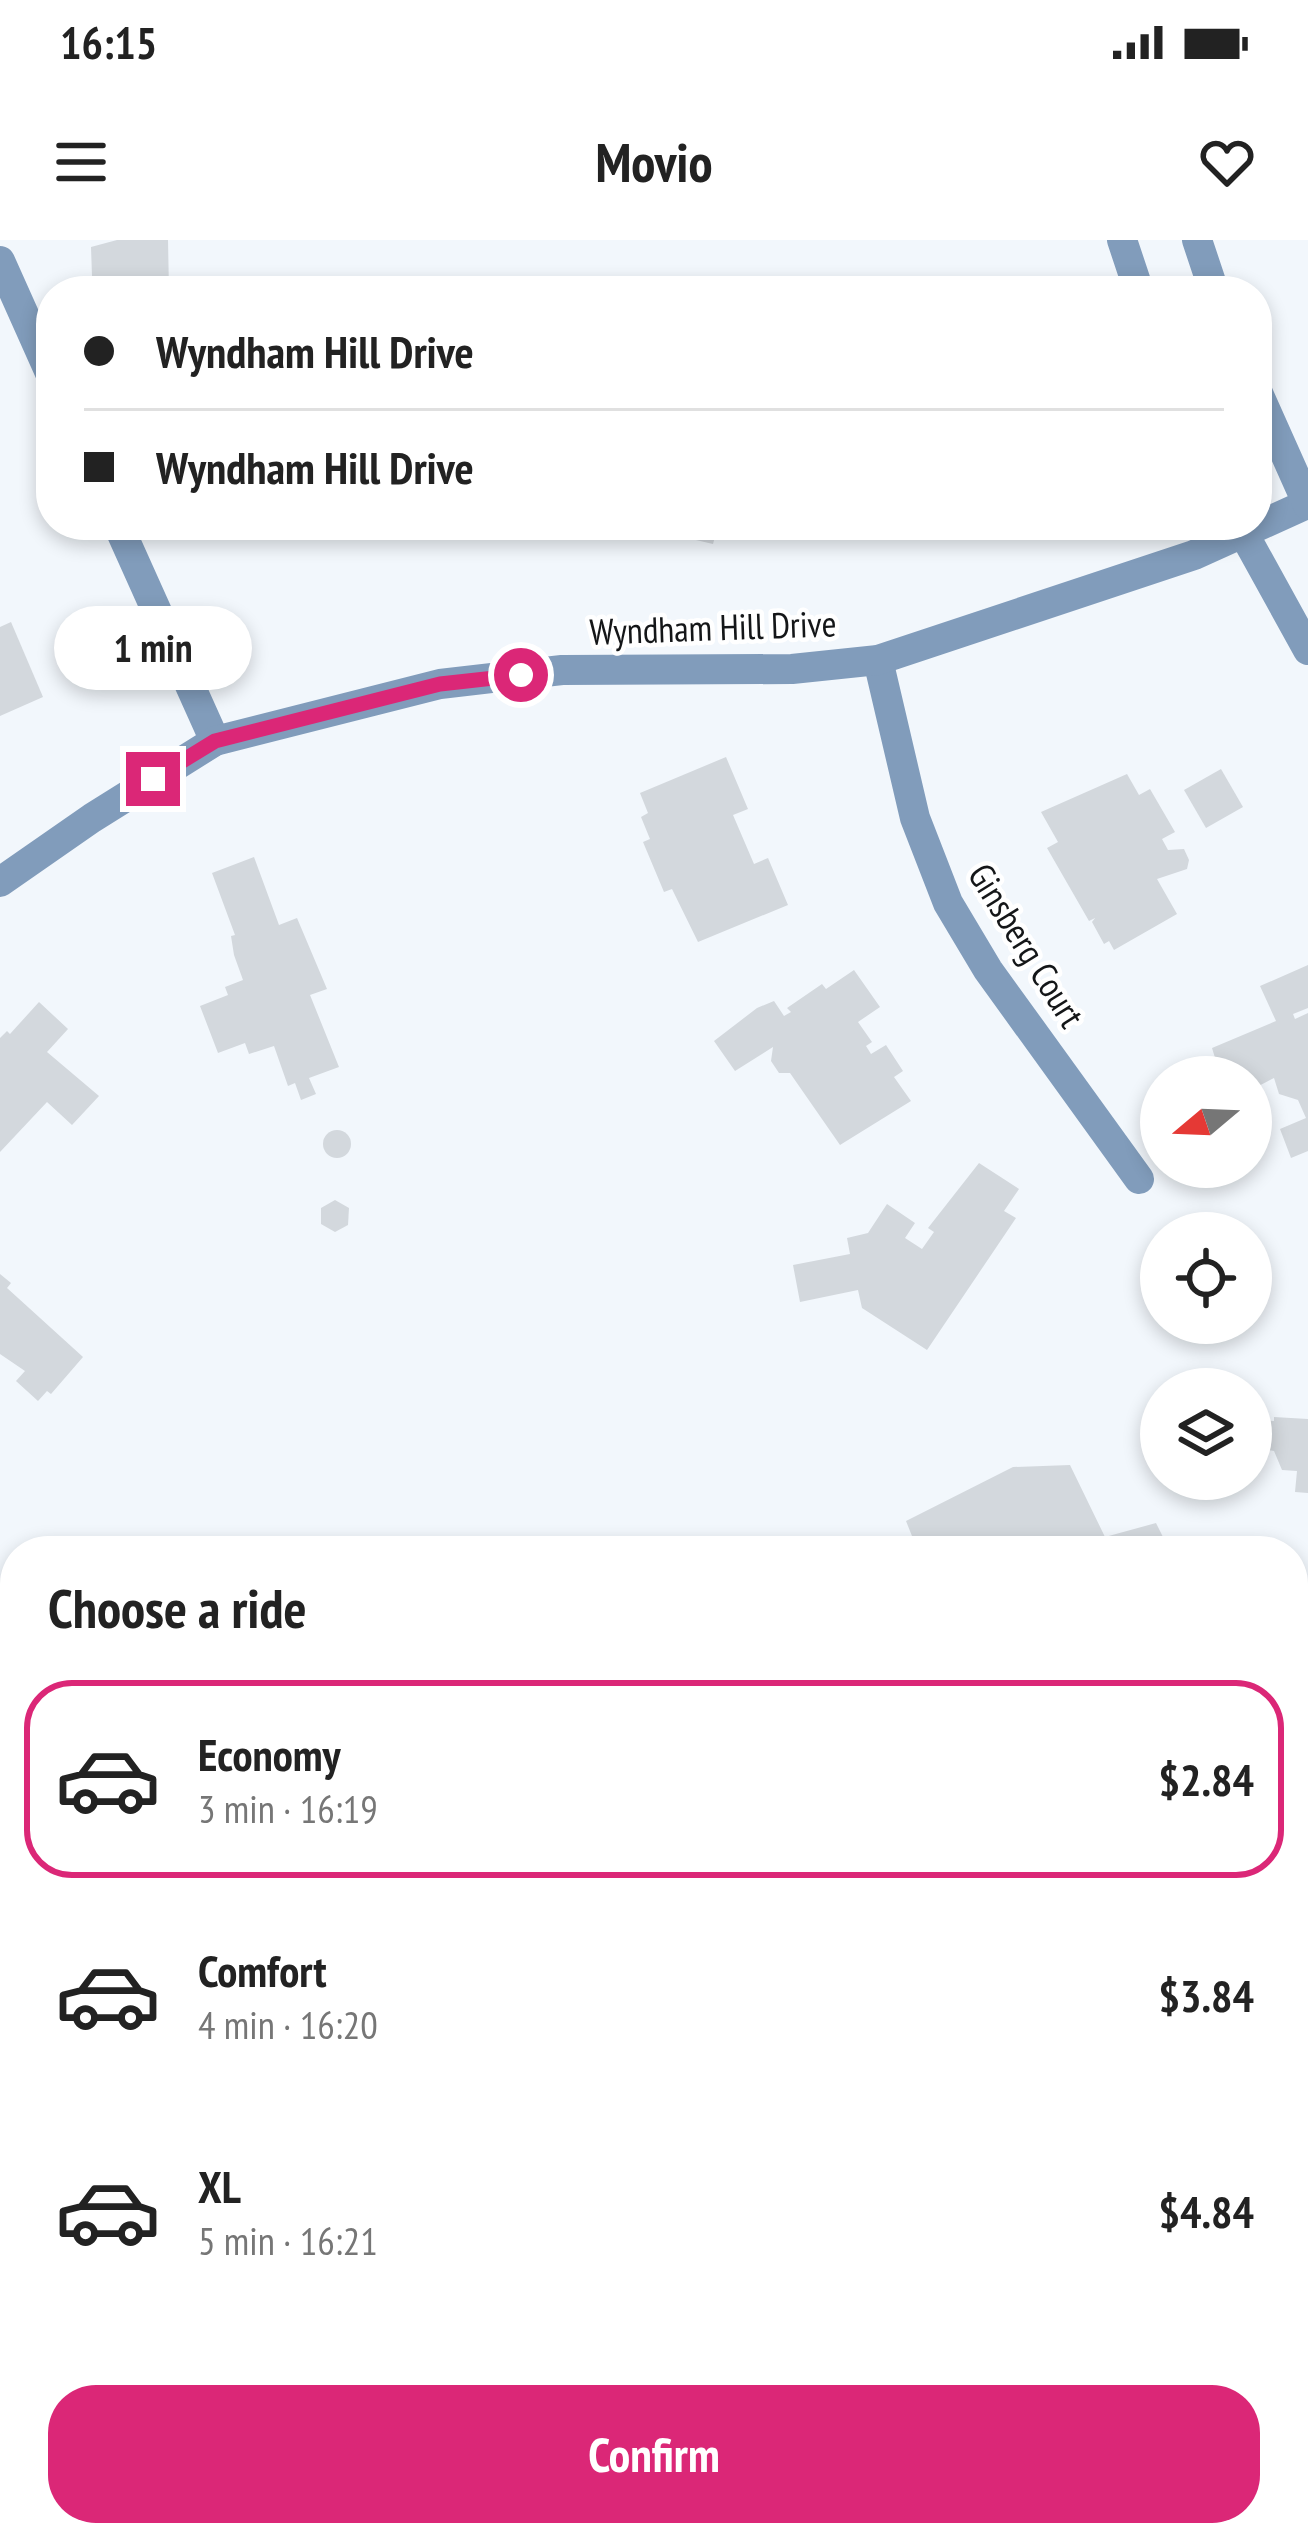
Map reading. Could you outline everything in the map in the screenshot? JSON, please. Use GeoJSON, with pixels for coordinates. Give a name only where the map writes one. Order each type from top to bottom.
{"type":"FeatureCollection","features":[{"type":"Feature","properties":{"kind":"street"},"geometry":{"type":"LineString","coordinates":[[1122,240],[1133,276]]}},
{"type":"Feature","properties":{"kind":"street"},"geometry":{"type":"LineString","coordinates":[[1197,240],[1209,276]]}},
{"type":"Feature","properties":{"kind":"street"},"geometry":{"type":"LineString","coordinates":[[0,261],[36,341]]}},
{"type":"Feature","properties":{"kind":"street"},"geometry":{"type":"LineString","coordinates":[[1272,425],[1308,505]]}},
{"type":"Feature","properties":{"kind":"street","name":"Wyndham Hill Drive"},"geometry":{"type":"LineString","coordinates":[[1272,518],[1308,505]]}},
{"type":"Feature","properties":{"kind":"street"},"geometry":{"type":"LineString","coordinates":[[125,540],[215,741]]}},
{"type":"Feature","properties":{"kind":"street","name":"Wyndham Hill Drive"},"geometry":{"type":"LineString","coordinates":[[0,883],[215,741],[440,684],[562,670],[792,669],[878,660],[1194,555],[1221,540]]}},
{"type":"Feature","properties":{"kind":"street"},"geometry":{"type":"LineString","coordinates":[[1247,540],[1308,650]]}},
{"type":"Feature","properties":{"kind":"street","name":"Ginsberg Court"},"geometry":{"type":"LineString","coordinates":[[878,660],[915,818],[948,903],[988,970],[1139,1179]]}},
{"type":"Feature","properties":{"kind":"building"},"geometry":{"type":"Polygon","coordinates":[[[117,240],[168,240],[169,276],[92,276],[91,247],[117,240]]]}},
{"type":"Feature","properties":{"kind":"building"},"geometry":{"type":"Polygon","coordinates":[[[11,622],[43,697],[0,716],[0,627],[11,622]]]}},
{"type":"Feature","properties":{"kind":"building"},"geometry":{"type":"Polygon","coordinates":[[[726,757],[748,809],[733,815],[754,864],[768,858],[788,905],[698,942],[672,889],[664,892],[643,842],[650,839],[641,817],[648,813],[640,793],[726,757]]]}},
{"type":"Feature","properties":{"kind":"building"},"geometry":{"type":"Polygon","coordinates":[[[1221,769],[1243,807],[1206,828],[1184,790],[1221,769]]]}},
{"type":"Feature","properties":{"kind":"building"},"geometry":{"type":"Polygon","coordinates":[[[1127,774],[1139,795],[1150,789],[1175,832],[1162,839],[1168,850],[1184,849],[1189,860],[1187,869],[1157,879],[1177,914],[1114,950],[1109,941],[1104,944],[1092,922],[1095,918],[1089,921],[1047,848],[1058,842],[1041,812],[1127,774]]]}},
{"type":"Feature","properties":{"kind":"building"},"geometry":{"type":"Polygon","coordinates":[[[254,857],[279,925],[297,918],[327,989],[310,995],[339,1067],[309,1078],[316,1094],[301,1100],[295,1083],[288,1086],[274,1046],[249,1054],[245,1043],[218,1053],[200,1006],[228,995],[225,987],[243,980],[234,955],[231,936],[235,935],[212,873],[254,857]]]}},
{"type":"Feature","properties":{"kind":"building"},"geometry":{"type":"Polygon","coordinates":[[[1308,965],[1308,1008],[1293,1014],[1295,1019],[1308,1013],[1308,1151],[1291,1158],[1280,1129],[1306,1118],[1298,1100],[1279,1094],[1272,1079],[1272,1056],[1214,1056],[1212,1048],[1276,1021],[1260,986],[1308,965]]]}},
{"type":"Feature","properties":{"kind":"building"},"geometry":{"type":"Polygon","coordinates":[[[854,970],[880,1007],[858,1022],[872,1042],[866,1046],[871,1054],[886,1045],[903,1071],[894,1077],[911,1101],[840,1145],[790,1073],[779,1073],[771,1061],[773,1047],[735,1071],[714,1041],[757,1008],[774,1001],[784,1016],[791,1012],[787,1008],[822,984],[826,989],[854,970]]]}},
{"type":"Feature","properties":{"kind":"building"},"geometry":{"type":"Polygon","coordinates":[[[39,1002],[68,1029],[47,1052],[99,1096],[72,1125],[47,1102],[0,1152],[0,1038],[7,1031],[10,1034],[39,1002]]]}},
{"type":"Feature","properties":{"kind":"building"},"geometry":{"type":"Polygon","coordinates":[[[337,1130],[347,1134],[351,1144],[347,1154],[337,1158],[327,1154],[323,1144],[327,1134],[337,1130]]]}},
{"type":"Feature","properties":{"kind":"building"},"geometry":{"type":"Polygon","coordinates":[[[979,1163],[1019,1189],[1004,1211],[1016,1218],[927,1350],[862,1308],[858,1290],[800,1302],[793,1265],[850,1254],[847,1238],[868,1233],[887,1204],[915,1223],[905,1238],[922,1249],[934,1232],[928,1228],[979,1163]]]}},
{"type":"Feature","properties":{"kind":"building"},"geometry":{"type":"Polygon","coordinates":[[[335,1200],[349,1208],[348,1225],[335,1232],[321,1224],[321,1208],[335,1200]]]}},
{"type":"Feature","properties":{"kind":"building"},"geometry":{"type":"Polygon","coordinates":[[[0,1274],[11,1283],[7,1288],[83,1357],[51,1394],[47,1391],[38,1401],[16,1381],[25,1371],[0,1354],[0,1274]]]}},
{"type":"Feature","properties":{"kind":"building"},"geometry":{"type":"Polygon","coordinates":[[[1274,1417],[1308,1419],[1308,1493],[1295,1492],[1297,1471],[1282,1470],[1272,1451],[1274,1417]]]}},
{"type":"Feature","properties":{"kind":"building"},"geometry":{"type":"Polygon","coordinates":[[[1070,1465],[1105,1536],[912,1536],[906,1521],[1013,1467],[1070,1465]]]}},
{"type":"Feature","properties":{"kind":"building"},"geometry":{"type":"Polygon","coordinates":[[[1156,1523],[1162,1536],[1109,1536],[1156,1523]]]}},
{"type":"Feature","properties":{"kind":"route"},"geometry":{"type":"LineString","coordinates":[[153,779],[215,741],[440,684],[521,675]]}}]}
